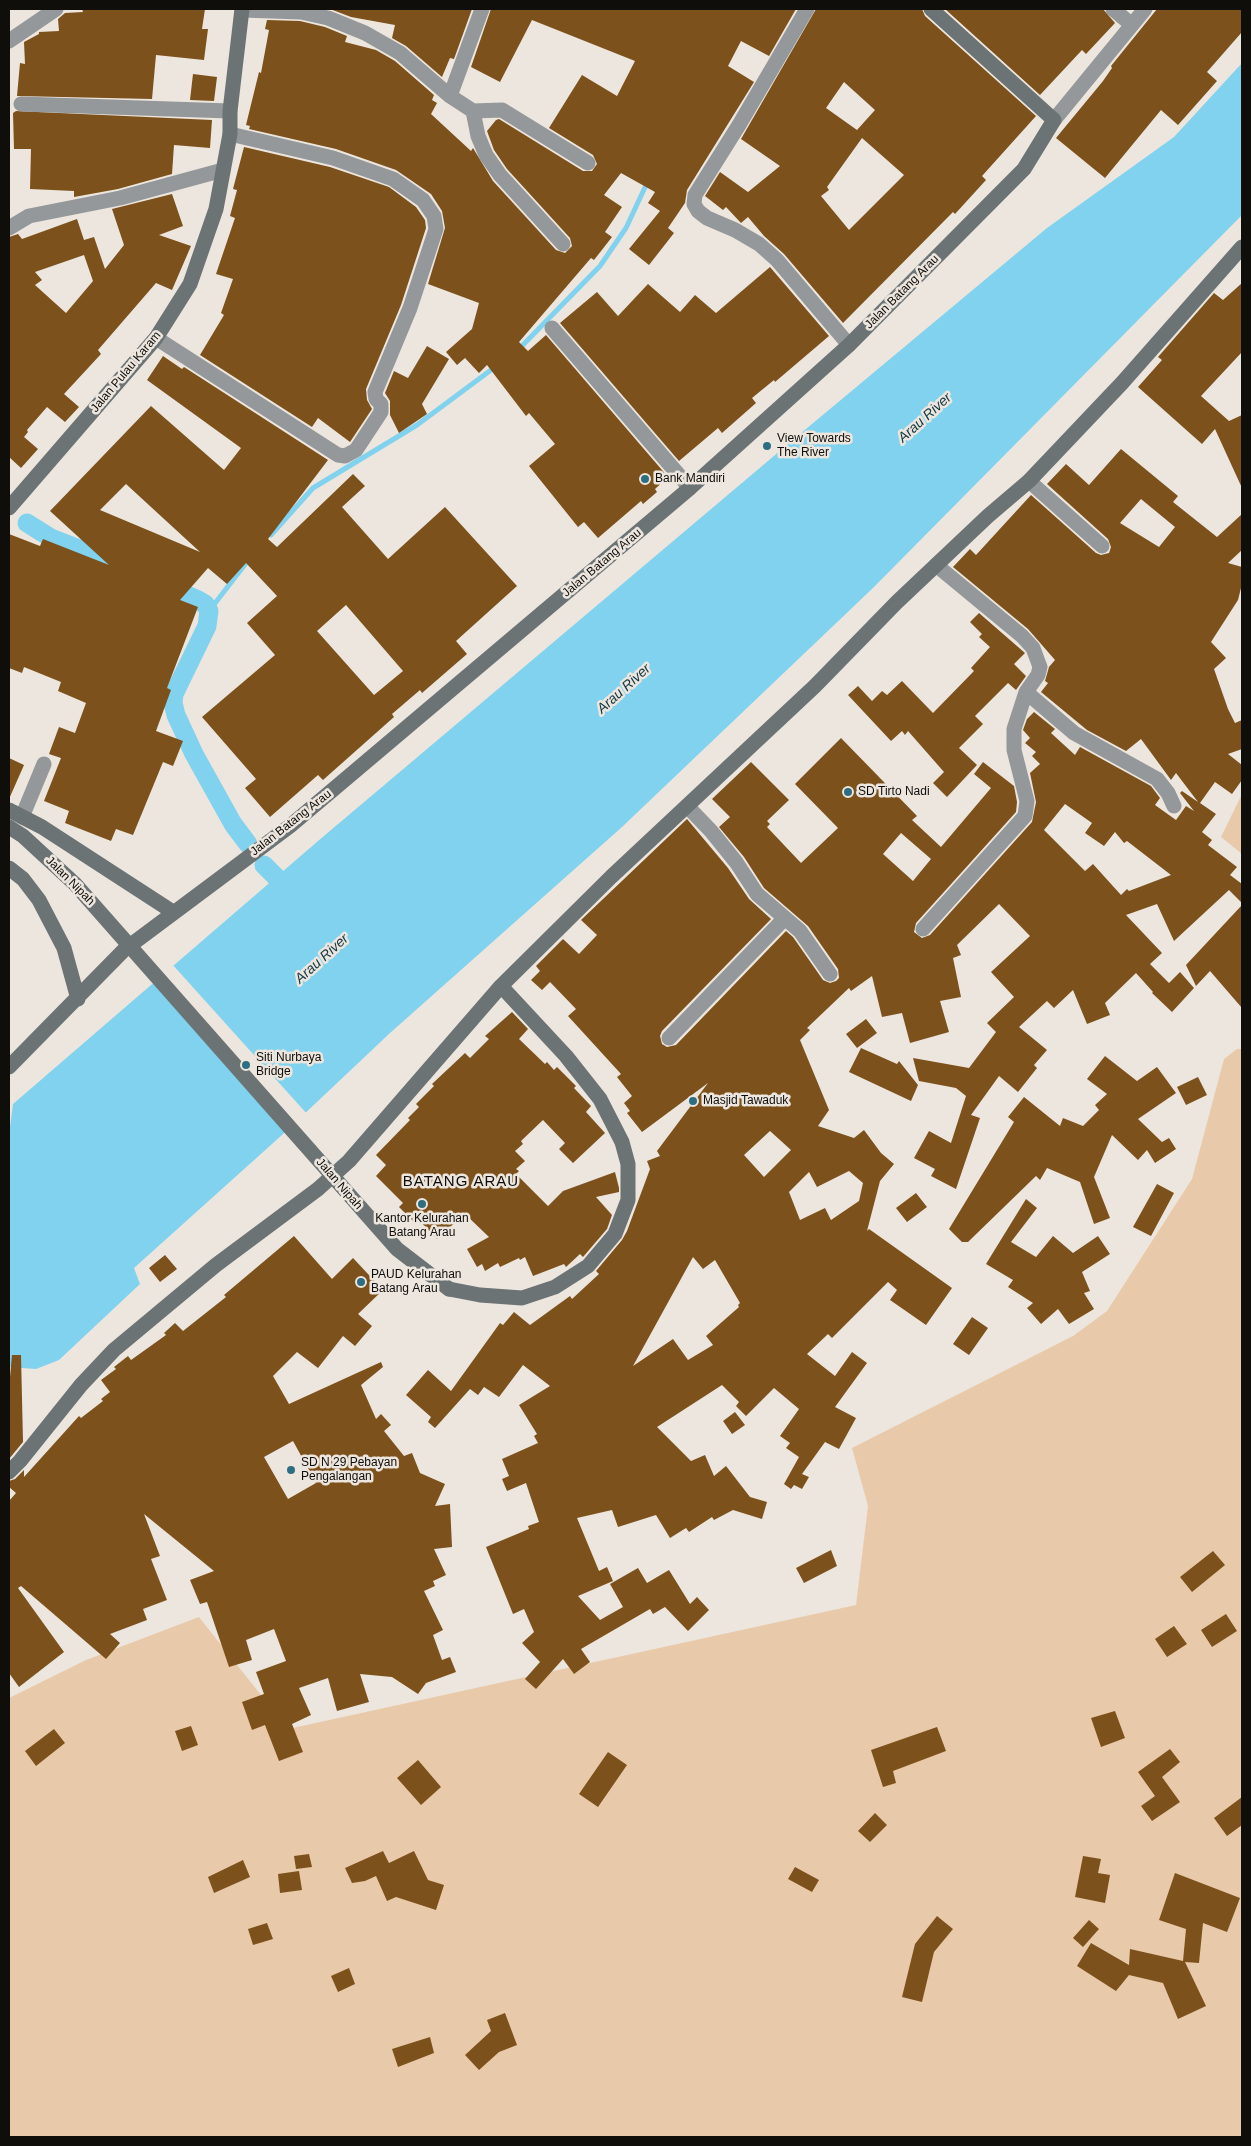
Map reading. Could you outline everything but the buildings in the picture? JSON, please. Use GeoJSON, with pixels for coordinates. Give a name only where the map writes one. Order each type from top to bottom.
{"type":"FeatureCollection","features":[{"type":"Feature","properties":{"kind":"street"},"geometry":{"type":"LineString","coordinates":[[9,41],[56,9]]}},
{"type":"Feature","properties":{"kind":"street"},"geometry":{"type":"LineString","coordinates":[[450,96],[482,9]]}},
{"type":"Feature","properties":{"kind":"street"},"geometry":{"type":"LineString","coordinates":[[807,9],[739,125],[695,195],[694,204],[698,212],[759,244],[777,260],[850,345]]}},
{"type":"Feature","properties":{"kind":"street"},"geometry":{"type":"LineString","coordinates":[[931,9],[1054,120]]}},
{"type":"Feature","properties":{"kind":"street"},"geometry":{"type":"LineString","coordinates":[[1113,9],[1132,26]]}},
{"type":"Feature","properties":{"kind":"street","name":"Jalan Batang Arau"},"geometry":{"type":"LineString","coordinates":[[9,1067],[78,999],[124,950],[290,826],[690,488],[850,345],[1024,169],[1054,120],[1145,9]]}},
{"type":"Feature","properties":{"kind":"street"},"geometry":{"type":"LineString","coordinates":[[242,10],[301,12],[328,18],[366,32],[400,53],[450,96],[473,111],[502,110],[588,163]]}},
{"type":"Feature","properties":{"kind":"street","name":"Jalan Pulau Karam"},"geometry":{"type":"LineString","coordinates":[[9,508],[156,338],[190,284],[216,209],[230,134],[230,111],[242,10]]}},
{"type":"Feature","properties":{"kind":"street"},"geometry":{"type":"LineString","coordinates":[[21,104],[230,111]]}},
{"type":"Feature","properties":{"kind":"street"},"geometry":{"type":"LineString","coordinates":[[473,111],[478,136],[486,155],[500,175],[563,244]]}},
{"type":"Feature","properties":{"kind":"street"},"geometry":{"type":"LineString","coordinates":[[156,338],[338,455],[345,456],[356,450],[381,412],[382,408],[376,399],[375,392],[410,308],[436,229],[434,216],[423,200],[393,179],[333,158],[230,134]]}},
{"type":"Feature","properties":{"kind":"street"},"geometry":{"type":"LineString","coordinates":[[9,228],[30,216],[120,198],[223,170]]}},
{"type":"Feature","properties":{"kind":"street"},"geometry":{"type":"LineString","coordinates":[[9,1472],[80,1386],[114,1350],[216,1265],[318,1189],[349,1161],[501,986],[611,877],[815,686],[936,565],[988,516],[1029,481],[1122,383],[1242,247]]}},
{"type":"Feature","properties":{"kind":"street"},"geometry":{"type":"LineString","coordinates":[[552,328],[690,488]]}},
{"type":"Feature","properties":{"kind":"street"},"geometry":{"type":"LineString","coordinates":[[1029,481],[1102,546]]}},
{"type":"Feature","properties":{"kind":"street"},"geometry":{"type":"LineString","coordinates":[[923,929],[1024,816],[1027,801],[1013,739],[1017,713],[1026,692],[1038,675],[1040,667],[1033,648],[936,565]]}},
{"type":"Feature","properties":{"kind":"street"},"geometry":{"type":"LineString","coordinates":[[1026,692],[1074,733],[1156,779],[1168,793],[1174,806]]}},
{"type":"Feature","properties":{"kind":"street"},"geometry":{"type":"LineString","coordinates":[[15,813],[44,764]]}},
{"type":"Feature","properties":{"kind":"street"},"geometry":{"type":"LineString","coordinates":[[687,806],[730,854],[757,894],[800,931],[830,974]]}},
{"type":"Feature","properties":{"kind":"street","name":"Jalan Nipah"},"geometry":{"type":"LineString","coordinates":[[15,813],[42,827],[174,912]]}},
{"type":"Feature","properties":{"kind":"street","name":"Jalan Nipah"},"geometry":{"type":"LineString","coordinates":[[9,827],[23,836],[75,884],[398,1249],[449,1289],[480,1295],[522,1298],[555,1287],[588,1266],[616,1234],[628,1200],[628,1164],[622,1142],[600,1099],[566,1056],[501,986]]}},
{"type":"Feature","properties":{"kind":"street"},"geometry":{"type":"LineString","coordinates":[[9,868],[23,879],[39,900],[64,948],[78,999]]}},
{"type":"Feature","properties":{"kind":"street"},"geometry":{"type":"LineString","coordinates":[[669,1038],[785,918]]}},
{"type":"Feature","properties":{"kind":"shaded area"},"geometry":{"type":"Polygon","coordinates":[[[1242,794],[1242,854],[1221,837],[1242,794]]]}},
{"type":"Feature","properties":{"kind":"shaded area"},"geometry":{"type":"Polygon","coordinates":[[[1237,1049],[1242,1049],[1242,2137],[9,2137],[9,1698],[86,1660],[199,1617],[288,1729],[856,1605],[868,1506],[852,1448],[1073,1336],[1107,1311],[1192,1179],[1224,1059],[1237,1049]]]}},
{"type":"Feature","properties":{"kind":"water","name":"Arau River"},"geometry":{"type":"Polygon","coordinates":[[[1242,63],[1242,215],[873,588],[622,827],[390,1033],[282,1135],[134,1268],[140,1284],[59,1360],[36,1369],[9,1367],[9,1135],[13,1104],[318,841],[1047,228],[1174,137],[1242,63]]]}},
{"type":"Feature","properties":{"kind":"pier","name":"Siti Nurbaya Bridge"},"geometry":{"type":"Polygon","coordinates":[[[172,964],[308,1115],[287,1134],[152,981],[172,964]]]}},
{"type":"Feature","properties":{"kind":"waterway"},"geometry":{"type":"LineString","coordinates":[[518,350],[600,266],[626,228],[647,183]]}},
{"type":"Feature","properties":{"kind":"waterway"},"geometry":{"type":"LineString","coordinates":[[271,535],[313,488],[417,425],[495,367]]}},
{"type":"Feature","properties":{"kind":"waterway"},"geometry":{"type":"LineString","coordinates":[[27,523],[51,538],[126,567]]}},
{"type":"Feature","properties":{"kind":"waterway"},"geometry":{"type":"LineString","coordinates":[[209,611],[250,558]]}},
{"type":"Feature","properties":{"kind":"waterway"},"geometry":{"type":"LineString","coordinates":[[162,584],[205,604],[209,611],[207,626],[174,694],[173,703],[176,715],[194,754],[233,824],[248,844]]}},
{"type":"Feature","properties":{"kind":"waterway"},"geometry":{"type":"LineString","coordinates":[[264,865],[276,877]]}},
{"type":"Feature","properties":{"kind":"place","name":"View Towards The River"},"geometry":{"type":"Point","coordinates":[767,446]}},
{"type":"Feature","properties":{"kind":"place","name":"Bank Mandiri"},"geometry":{"type":"Point","coordinates":[645,479]}},
{"type":"Feature","properties":{"kind":"place","name":"SD Tirto Nadi"},"geometry":{"type":"Point","coordinates":[848,792]}},
{"type":"Feature","properties":{"kind":"place","name":"Siti Nurbaya Bridge"},"geometry":{"type":"Point","coordinates":[246,1065]}},
{"type":"Feature","properties":{"kind":"place","name":"Masjid Tawaduk"},"geometry":{"type":"Point","coordinates":[693,1101]}},
{"type":"Feature","properties":{"kind":"place","name":"Kantor Kelurahan Batang Arau"},"geometry":{"type":"Point","coordinates":[422,1204]}},
{"type":"Feature","properties":{"kind":"place","name":"PAUD Kelurahan Batang Arau"},"geometry":{"type":"Point","coordinates":[361,1282]}},
{"type":"Feature","properties":{"kind":"place","name":"SD N 29 Pebayan Pengalangan"},"geometry":{"type":"Point","coordinates":[291,1470]}},
{"type":"Feature","properties":{"kind":"district","name":"BATANG ARAU"},"geometry":{"type":"Point","coordinates":[461,1182]}}]}
